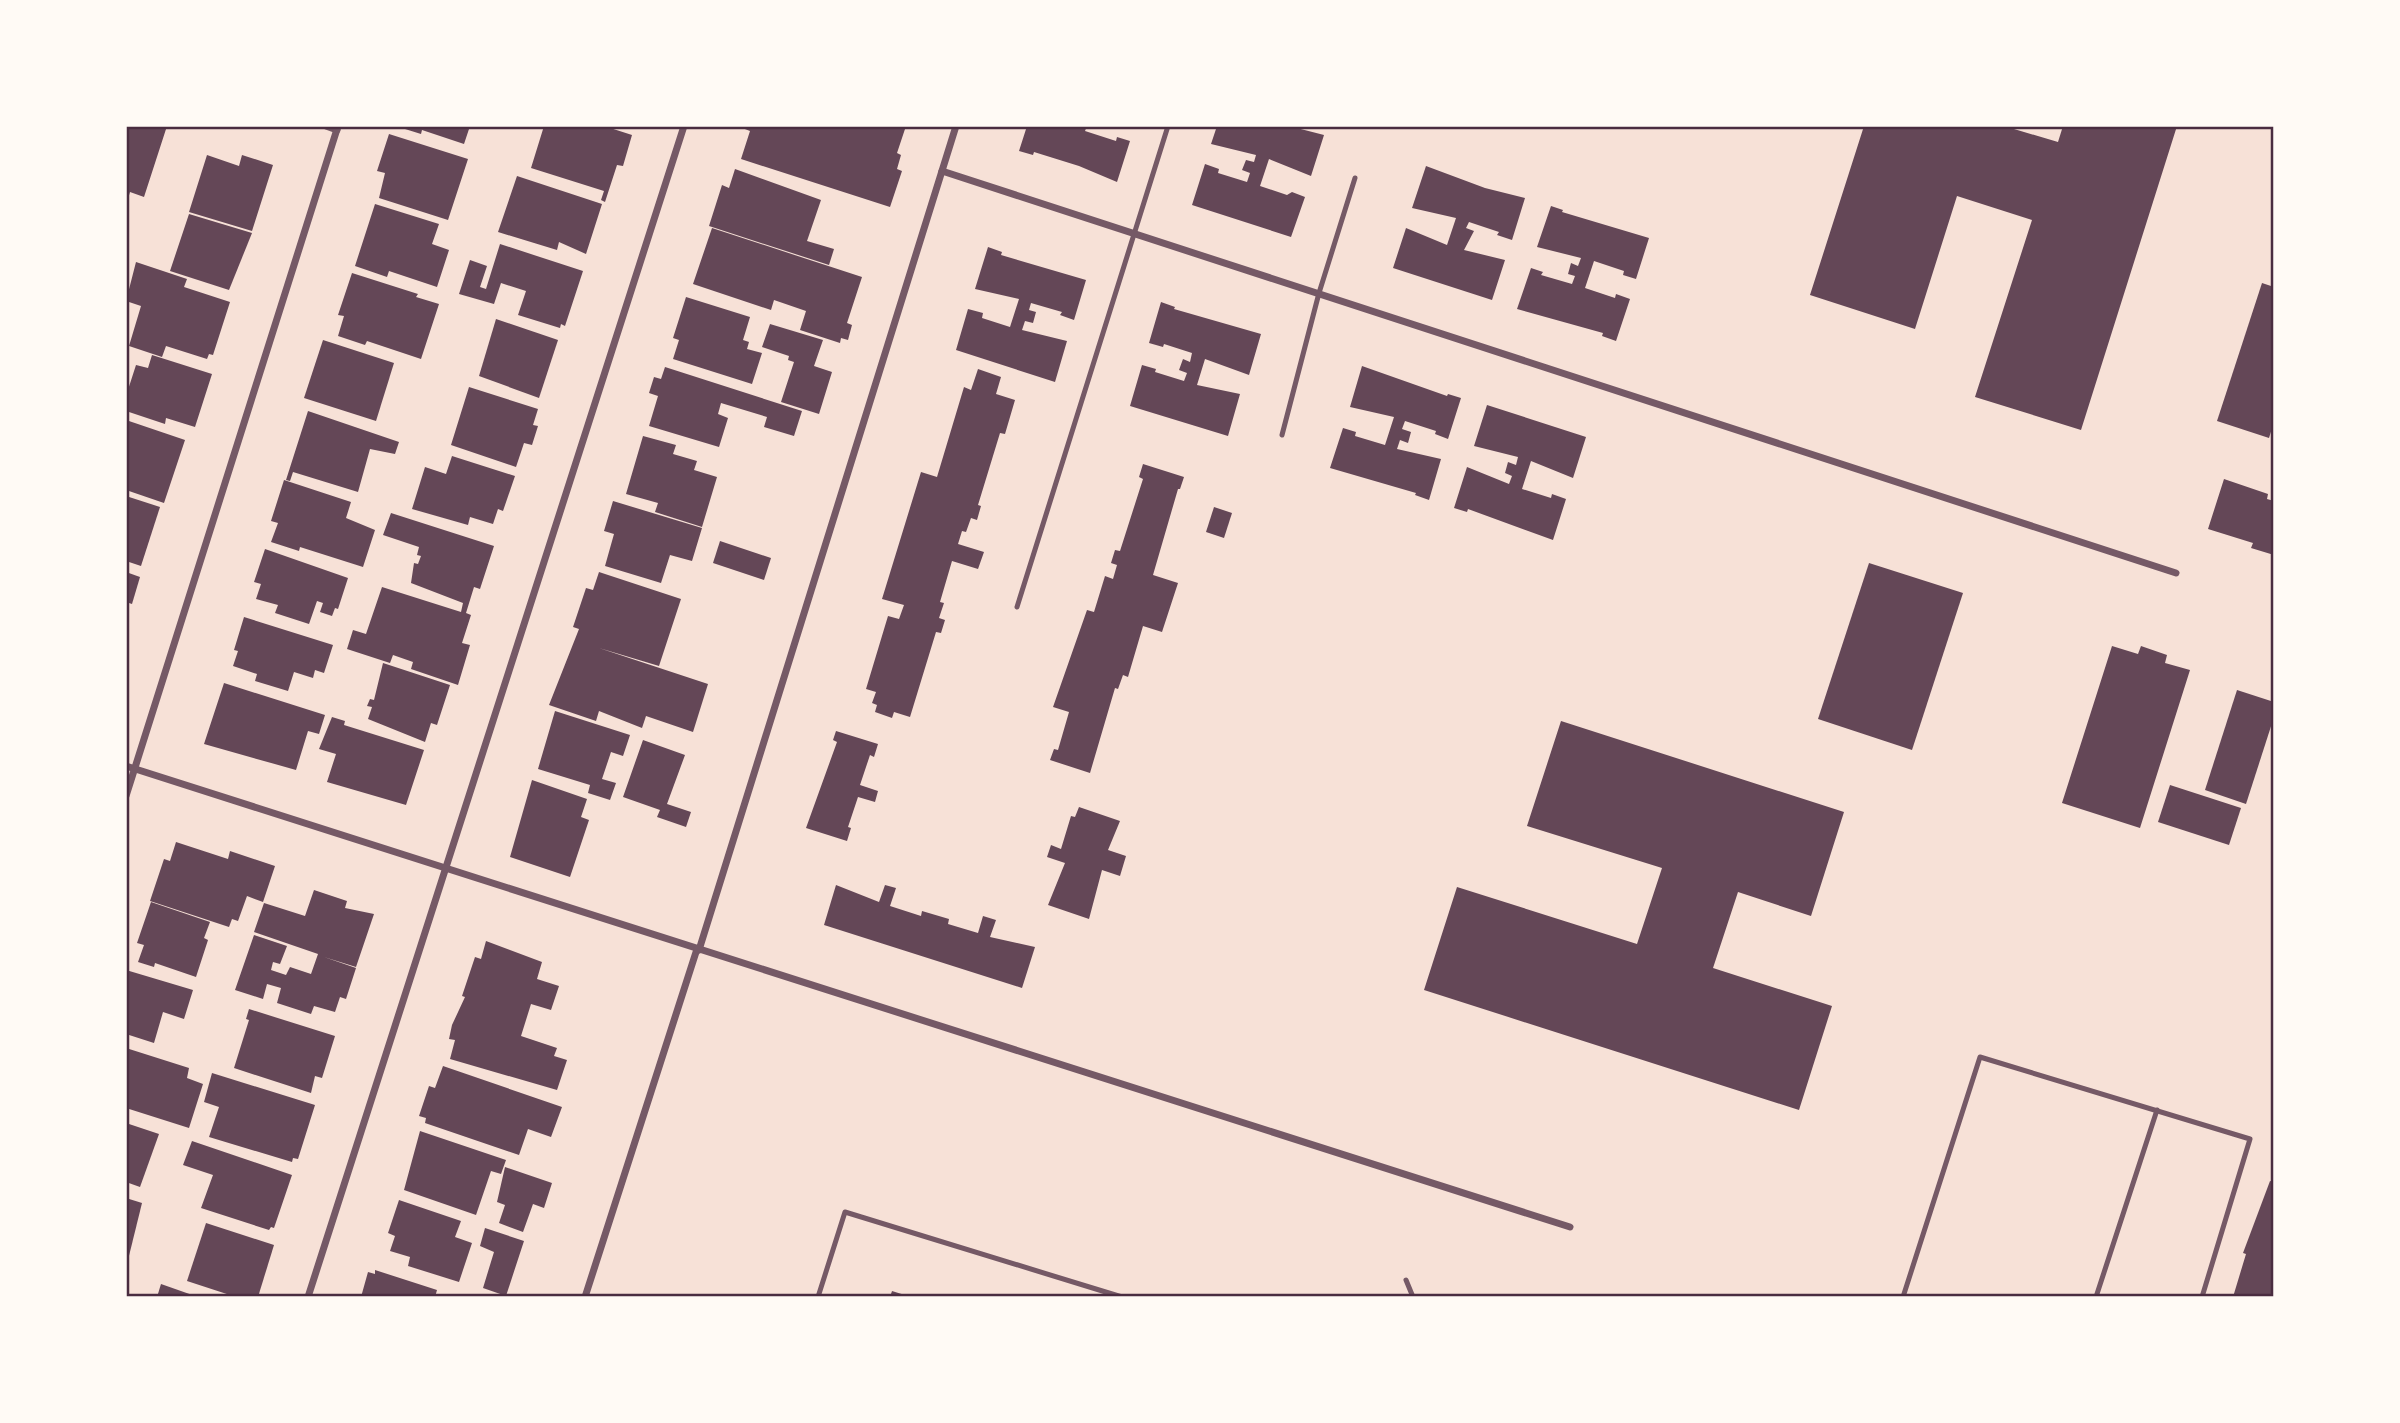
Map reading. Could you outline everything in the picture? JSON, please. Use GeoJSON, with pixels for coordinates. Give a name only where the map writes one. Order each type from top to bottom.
{"type":"FeatureCollection","features":[{"type":"Feature","properties":{"kind":"street"},"geometry":{"type":"LineString","coordinates":[[126,796],[338,128],[326,126]]}},
{"type":"Feature","properties":{"kind":"street"},"geometry":{"type":"LineString","coordinates":[[308,1297],[684,126]]}},
{"type":"Feature","properties":{"kind":"street"},"geometry":{"type":"LineString","coordinates":[[585,1297],[697,949],[699,950],[704,936],[956,126]]}},
{"type":"Feature","properties":{"kind":"street"},"geometry":{"type":"LineString","coordinates":[[942,172],[2176,573]]}},
{"type":"Feature","properties":{"kind":"street"},"geometry":{"type":"LineString","coordinates":[[126,766],[1570,1227]]}},
{"type":"Feature","properties":{"kind":"lane"},"geometry":{"type":"LineString","coordinates":[[1017,607],[1168,126]]}},
{"type":"Feature","properties":{"kind":"lane"},"geometry":{"type":"LineString","coordinates":[[1282,435],[1318,293],[1355,178]]}},
{"type":"Feature","properties":{"kind":"lane"},"geometry":{"type":"LineString","coordinates":[[1903,1297],[1980,1057],[2250,1139],[2202,1297]]}},
{"type":"Feature","properties":{"kind":"lane"},"geometry":{"type":"LineString","coordinates":[[2096,1297],[2157,1110]]}},
{"type":"Feature","properties":{"kind":"lane"},"geometry":{"type":"LineString","coordinates":[[818,1297],[845,1212],[1122,1297]]}},
{"type":"Feature","properties":{"kind":"lane"},"geometry":{"type":"LineString","coordinates":[[1406,1280],[1413,1297]]}},
{"type":"Feature","properties":{"kind":"building"},"geometry":{"type":"Polygon","coordinates":[[[126,126],[167,126],[144,197],[130,192],[127,202],[126,126]]]}},
{"type":"Feature","properties":{"kind":"building"},"geometry":{"type":"Polygon","coordinates":[[[406,126],[470,126],[464,144],[422,130],[421,134],[405,129],[406,126]]]}},
{"type":"Feature","properties":{"kind":"building"},"geometry":{"type":"Polygon","coordinates":[[[544,126],[604,126],[632,135],[623,166],[617,165],[605,202],[601,200],[604,191],[531,168],[544,126]]]}},
{"type":"Feature","properties":{"kind":"building"},"geometry":{"type":"Polygon","coordinates":[[[737,126],[906,126],[897,153],[901,155],[897,169],[902,171],[890,207],[741,159],[750,131],[737,126]]]}},
{"type":"Feature","properties":{"kind":"building"},"geometry":{"type":"Polygon","coordinates":[[[1027,126],[1087,126],[1085,131],[1116,141],[1117,137],[1130,141],[1117,182],[1079,166],[1034,152],[1033,155],[1019,151],[1027,126]]]}},
{"type":"Feature","properties":{"kind":"building"},"geometry":{"type":"Polygon","coordinates":[[[1217,126],[1289,126],[1324,135],[1311,176],[1269,159],[1260,186],[1287,195],[1292,192],[1305,197],[1291,237],[1192,205],[1205,164],[1219,169],[1218,173],[1247,182],[1250,173],[1242,170],[1246,160],[1254,162],[1256,155],[1211,144],[1217,126]]]}},
{"type":"Feature","properties":{"kind":"building"},"geometry":{"type":"Polygon","coordinates":[[[1864,126],[2004,126],[2058,142],[2063,126],[2177,126],[2081,430],[1975,397],[2032,220],[1957,196],[1915,329],[1810,295],[1864,126]]]}},
{"type":"Feature","properties":{"kind":"building"},"geometry":{"type":"Polygon","coordinates":[[[389,134],[468,159],[448,220],[379,198],[385,173],[377,171],[389,134]]]}},
{"type":"Feature","properties":{"kind":"building"},"geometry":{"type":"Polygon","coordinates":[[[207,155],[239,166],[242,155],[273,165],[252,231],[189,212],[207,155]]]}},
{"type":"Feature","properties":{"kind":"building"},"geometry":{"type":"Polygon","coordinates":[[[1426,166],[1485,188],[1525,198],[1512,240],[1497,235],[1499,232],[1469,222],[1466,228],[1474,231],[1464,250],[1505,260],[1492,300],[1393,268],[1406,228],[1447,245],[1456,218],[1412,208],[1426,166]]]}},
{"type":"Feature","properties":{"kind":"building"},"geometry":{"type":"Polygon","coordinates":[[[735,169],[821,200],[807,241],[834,249],[829,265],[709,226],[722,185],[729,188],[735,169]]]}},
{"type":"Feature","properties":{"kind":"building"},"geometry":{"type":"Polygon","coordinates":[[[517,176],[602,204],[586,254],[559,242],[557,250],[498,232],[517,176]]]}},
{"type":"Feature","properties":{"kind":"building"},"geometry":{"type":"Polygon","coordinates":[[[375,204],[439,224],[432,244],[449,250],[437,287],[389,271],[387,277],[355,266],[375,204]]]}},
{"type":"Feature","properties":{"kind":"building"},"geometry":{"type":"Polygon","coordinates":[[[1551,206],[1563,210],[1562,212],[1649,238],[1636,279],[1623,275],[1624,271],[1594,261],[1585,288],[1615,298],[1616,294],[1630,299],[1616,341],[1602,336],[1603,333],[1517,309],[1531,268],[1543,272],[1541,275],[1572,284],[1575,276],[1568,274],[1571,263],[1578,266],[1581,258],[1537,247],[1551,206]]]}},
{"type":"Feature","properties":{"kind":"building"},"geometry":{"type":"Polygon","coordinates":[[[189,214],[252,233],[229,290],[170,271],[189,214]]]}},
{"type":"Feature","properties":{"kind":"building"},"geometry":{"type":"Polygon","coordinates":[[[712,228],[862,277],[847,323],[852,325],[848,340],[841,338],[840,343],[800,330],[806,311],[774,300],[771,310],[693,284],[712,228]]]}},
{"type":"Feature","properties":{"kind":"building"},"geometry":{"type":"Polygon","coordinates":[[[500,244],[583,271],[565,326],[561,324],[560,328],[518,315],[526,291],[501,283],[494,304],[459,294],[470,260],[487,266],[480,287],[486,289],[500,244]]]}},
{"type":"Feature","properties":{"kind":"building"},"geometry":{"type":"Polygon","coordinates":[[[988,247],[1002,252],[1001,255],[1086,280],[1074,320],[1060,315],[1062,312],[1031,303],[1029,310],[1036,312],[1033,323],[1025,321],[1022,330],[1067,341],[1055,382],[956,350],[968,309],[983,313],[982,318],[1010,327],[1019,299],[975,289],[988,247]]]}},
{"type":"Feature","properties":{"kind":"building"},"geometry":{"type":"Polygon","coordinates":[[[136,262],[187,279],[184,287],[230,302],[213,355],[209,354],[207,359],[166,346],[162,357],[129,346],[141,306],[126,301],[136,262]]]}},
{"type":"Feature","properties":{"kind":"building"},"geometry":{"type":"Polygon","coordinates":[[[352,273],[418,294],[416,297],[439,304],[421,359],[367,341],[365,345],[338,336],[344,316],[338,315],[352,273]]]}},
{"type":"Feature","properties":{"kind":"building"},"geometry":{"type":"Polygon","coordinates":[[[2262,283],[2274,287],[2274,422],[2269,438],[2217,421],[2262,283]]]}},
{"type":"Feature","properties":{"kind":"building"},"geometry":{"type":"Polygon","coordinates":[[[686,297],[750,317],[743,340],[749,342],[747,349],[762,353],[752,384],[673,359],[679,340],[673,338],[686,297]]]}},
{"type":"Feature","properties":{"kind":"building"},"geometry":{"type":"Polygon","coordinates":[[[1161,302],[1175,307],[1174,309],[1261,334],[1249,375],[1205,359],[1197,385],[1240,394],[1228,436],[1130,406],[1142,365],[1184,381],[1187,373],[1179,370],[1183,359],[1190,362],[1192,353],[1164,344],[1163,347],[1149,343],[1161,302]]]}},
{"type":"Feature","properties":{"kind":"building"},"geometry":{"type":"Polygon","coordinates":[[[496,319],[558,340],[539,398],[479,376],[496,319]]]}},
{"type":"Feature","properties":{"kind":"building"},"geometry":{"type":"Polygon","coordinates":[[[770,324],[823,340],[814,366],[832,372],[819,414],[781,402],[794,362],[788,360],[789,356],[762,347],[770,324]]]}},
{"type":"Feature","properties":{"kind":"building"},"geometry":{"type":"Polygon","coordinates":[[[323,340],[394,363],[376,421],[304,398],[323,340]]]}},
{"type":"Feature","properties":{"kind":"building"},"geometry":{"type":"Polygon","coordinates":[[[152,355],[212,374],[195,427],[166,418],[165,424],[126,411],[126,396],[136,365],[148,368],[152,355]]]}},
{"type":"Feature","properties":{"kind":"building"},"geometry":{"type":"Polygon","coordinates":[[[1362,366],[1447,396],[1448,394],[1461,398],[1448,439],[1435,434],[1436,431],[1405,421],[1402,429],[1411,432],[1408,443],[1400,440],[1397,449],[1441,459],[1429,500],[1415,495],[1416,493],[1330,468],[1343,428],[1356,432],[1355,436],[1385,445],[1394,417],[1350,407],[1362,366]]]}},
{"type":"Feature","properties":{"kind":"building"},"geometry":{"type":"Polygon","coordinates":[[[665,367],[802,411],[794,436],[764,427],[767,417],[721,403],[718,414],[728,418],[719,447],[649,426],[658,396],[649,393],[654,377],[661,379],[665,367]]]}},
{"type":"Feature","properties":{"kind":"building"},"geometry":{"type":"Polygon","coordinates":[[[978,369],[1001,377],[996,394],[1015,400],[1005,434],[1000,433],[978,505],[981,506],[977,520],[971,518],[966,532],[962,531],[958,544],[984,552],[978,569],[952,561],[940,602],[944,603],[939,618],[945,620],[941,633],[936,632],[910,717],[894,712],[892,718],[875,712],[877,705],[872,703],[876,692],[866,689],[888,616],[899,619],[904,605],[882,599],[921,472],[937,477],[964,387],[971,390],[978,369]]]}},
{"type":"Feature","properties":{"kind":"building"},"geometry":{"type":"Polygon","coordinates":[[[469,387],[538,409],[533,425],[538,426],[532,445],[524,443],[516,467],[451,445],[469,387]]]}},
{"type":"Feature","properties":{"kind":"building"},"geometry":{"type":"Polygon","coordinates":[[[1487,405],[1586,437],[1573,478],[1531,461],[1522,489],[1551,498],[1552,494],[1566,499],[1553,540],[1468,509],[1467,512],[1454,508],[1467,467],[1509,484],[1512,476],[1505,473],[1508,462],[1516,465],[1518,457],[1474,446],[1487,405]]]}},
{"type":"Feature","properties":{"kind":"building"},"geometry":{"type":"Polygon","coordinates":[[[308,411],[399,442],[395,454],[370,449],[358,492],[293,472],[290,481],[286,480],[308,411]]]}},
{"type":"Feature","properties":{"kind":"building"},"geometry":{"type":"Polygon","coordinates":[[[126,420],[185,440],[164,503],[126,490],[126,420]]]}},
{"type":"Feature","properties":{"kind":"building"},"geometry":{"type":"Polygon","coordinates":[[[643,436],[676,445],[673,454],[697,461],[694,470],[717,477],[702,527],[655,512],[658,503],[626,494],[643,436]]]}},
{"type":"Feature","properties":{"kind":"building"},"geometry":{"type":"Polygon","coordinates":[[[452,456],[515,476],[503,511],[498,509],[493,524],[470,517],[468,525],[412,509],[425,467],[446,474],[452,456]]]}},
{"type":"Feature","properties":{"kind":"building"},"geometry":{"type":"Polygon","coordinates":[[[1143,464],[1184,477],[1178,489],[1153,575],[1178,583],[1162,632],[1143,626],[1128,677],[1123,675],[1118,689],[1115,688],[1090,773],[1050,760],[1054,749],[1058,750],[1069,712],[1053,707],[1087,610],[1094,612],[1105,576],[1113,579],[1117,565],[1111,563],[1115,550],[1120,551],[1143,479],[1139,477],[1143,464]]]}},
{"type":"Feature","properties":{"kind":"building"},"geometry":{"type":"Polygon","coordinates":[[[2224,479],[2268,494],[2267,499],[2274,501],[2274,555],[2251,548],[2253,543],[2208,529],[2224,479]]]}},
{"type":"Feature","properties":{"kind":"building"},"geometry":{"type":"Polygon","coordinates":[[[284,480],[351,502],[346,518],[375,530],[363,567],[300,547],[299,551],[271,542],[278,523],[271,521],[284,480]]]}},
{"type":"Feature","properties":{"kind":"building"},"geometry":{"type":"Polygon","coordinates":[[[126,496],[160,507],[141,566],[126,561],[126,496]]]}},
{"type":"Feature","properties":{"kind":"building"},"geometry":{"type":"Polygon","coordinates":[[[613,501],[702,528],[692,561],[670,555],[661,583],[605,566],[614,534],[604,531],[613,501]]]}},
{"type":"Feature","properties":{"kind":"building"},"geometry":{"type":"Polygon","coordinates":[[[1214,507],[1232,513],[1224,538],[1206,532],[1214,507]]]}},
{"type":"Feature","properties":{"kind":"building"},"geometry":{"type":"Polygon","coordinates":[[[391,513],[494,546],[480,589],[474,587],[466,613],[471,615],[462,643],[470,645],[458,685],[411,669],[413,662],[393,655],[390,663],[347,649],[353,630],[366,634],[382,587],[461,612],[463,603],[411,583],[414,563],[418,564],[421,556],[417,555],[419,547],[383,535],[391,513]]]}},
{"type":"Feature","properties":{"kind":"building"},"geometry":{"type":"Polygon","coordinates":[[[720,541],[771,558],[764,580],[713,563],[720,541]]]}},
{"type":"Feature","properties":{"kind":"building"},"geometry":{"type":"Polygon","coordinates":[[[265,549],[348,578],[338,609],[335,608],[332,616],[320,612],[323,603],[317,601],[309,624],[275,613],[278,605],[256,599],[261,584],[254,582],[265,549]]]}},
{"type":"Feature","properties":{"kind":"building"},"geometry":{"type":"Polygon","coordinates":[[[1869,563],[1963,593],[1912,750],[1818,719],[1869,563]]]}},
{"type":"Feature","properties":{"kind":"building"},"geometry":{"type":"Polygon","coordinates":[[[126,572],[140,577],[132,604],[126,602],[126,572]]]}},
{"type":"Feature","properties":{"kind":"building"},"geometry":{"type":"Polygon","coordinates":[[[599,572],[681,599],[659,666],[599,648],[708,684],[693,732],[646,716],[642,728],[599,711],[596,721],[549,705],[579,629],[573,627],[586,588],[593,590],[599,572]]]}},
{"type":"Feature","properties":{"kind":"building"},"geometry":{"type":"Polygon","coordinates":[[[244,617],[333,645],[324,673],[315,670],[313,678],[294,672],[288,691],[255,681],[257,674],[233,666],[238,651],[234,650],[244,617]]]}},
{"type":"Feature","properties":{"kind":"building"},"geometry":{"type":"Polygon","coordinates":[[[2112,646],[2138,654],[2141,646],[2167,655],[2165,663],[2190,670],[2140,828],[2062,803],[2112,646]]]}},
{"type":"Feature","properties":{"kind":"building"},"geometry":{"type":"Polygon","coordinates":[[[383,663],[450,685],[437,725],[431,723],[425,742],[368,719],[372,707],[367,706],[370,699],[374,700],[383,663]]]}},
{"type":"Feature","properties":{"kind":"building"},"geometry":{"type":"Polygon","coordinates":[[[224,683],[325,715],[319,734],[308,731],[296,770],[204,744],[224,683]]]}},
{"type":"Feature","properties":{"kind":"building"},"geometry":{"type":"Polygon","coordinates":[[[2237,690],[2274,702],[2274,717],[2246,804],[2205,790],[2237,690]]]}},
{"type":"Feature","properties":{"kind":"building"},"geometry":{"type":"Polygon","coordinates":[[[555,711],[630,735],[623,756],[611,752],[602,779],[616,783],[610,800],[588,793],[590,785],[538,769],[555,711]]]}},
{"type":"Feature","properties":{"kind":"building"},"geometry":{"type":"Polygon","coordinates":[[[332,717],[345,721],[344,725],[424,750],[406,805],[327,782],[336,754],[319,749],[332,717]]]}},
{"type":"Feature","properties":{"kind":"building"},"geometry":{"type":"Polygon","coordinates":[[[1561,721],[1844,812],[1811,916],[1738,892],[1713,968],[1832,1006],[1799,1110],[1424,990],[1457,887],[1637,944],[1662,868],[1527,826],[1561,721]]]}},
{"type":"Feature","properties":{"kind":"building"},"geometry":{"type":"Polygon","coordinates":[[[836,731],[878,744],[874,757],[870,755],[860,785],[878,791],[875,802],[858,797],[848,827],[851,828],[847,841],[806,828],[837,742],[833,740],[836,731]]]}},
{"type":"Feature","properties":{"kind":"building"},"geometry":{"type":"Polygon","coordinates":[[[643,740],[685,755],[667,804],[691,812],[686,827],[657,817],[660,810],[623,797],[643,740]]]}},
{"type":"Feature","properties":{"kind":"building"},"geometry":{"type":"Polygon","coordinates":[[[532,780],[587,799],[581,817],[589,820],[570,877],[510,857],[532,780]]]}},
{"type":"Feature","properties":{"kind":"building"},"geometry":{"type":"Polygon","coordinates":[[[2170,785],[2241,808],[2229,845],[2158,822],[2170,785]]]}},
{"type":"Feature","properties":{"kind":"building"},"geometry":{"type":"Polygon","coordinates":[[[1079,807],[1120,821],[1108,850],[1126,856],[1120,876],[1102,870],[1089,919],[1048,905],[1065,863],[1047,857],[1051,845],[1061,849],[1071,816],[1075,817],[1079,807]]]}},
{"type":"Feature","properties":{"kind":"building"},"geometry":{"type":"Polygon","coordinates":[[[176,842],[228,859],[230,851],[275,866],[263,902],[247,896],[238,921],[232,919],[229,927],[150,901],[164,859],[170,861],[176,842]]]}},
{"type":"Feature","properties":{"kind":"building"},"geometry":{"type":"Polygon","coordinates":[[[836,885],[879,902],[885,885],[896,888],[890,906],[921,916],[922,911],[949,919],[948,924],[978,933],[983,916],[996,920],[990,937],[1035,947],[1022,988],[824,925],[836,885]]]}},
{"type":"Feature","properties":{"kind":"building"},"geometry":{"type":"Polygon","coordinates":[[[314,890],[347,901],[345,908],[374,914],[356,967],[324,957],[356,968],[346,999],[340,997],[335,1012],[314,1006],[311,1014],[277,1003],[281,988],[267,984],[263,999],[235,990],[254,935],[287,946],[280,964],[273,962],[271,970],[286,975],[290,967],[311,974],[318,954],[254,932],[264,903],[305,916],[314,890]]]}},
{"type":"Feature","properties":{"kind":"building"},"geometry":{"type":"Polygon","coordinates":[[[151,902],[210,922],[204,938],[208,940],[196,977],[155,963],[154,967],[138,962],[144,945],[137,943],[151,902]]]}},
{"type":"Feature","properties":{"kind":"building"},"geometry":{"type":"Polygon","coordinates":[[[486,941],[542,962],[537,979],[559,986],[551,1010],[531,1004],[521,1036],[557,1048],[554,1056],[567,1060],[557,1090],[450,1059],[455,1040],[449,1039],[452,1025],[465,997],[462,996],[475,957],[481,959],[486,941]]]}},
{"type":"Feature","properties":{"kind":"building"},"geometry":{"type":"Polygon","coordinates":[[[126,970],[193,990],[184,1019],[163,1012],[154,1043],[126,1034],[126,970]]]}},
{"type":"Feature","properties":{"kind":"building"},"geometry":{"type":"Polygon","coordinates":[[[249,1009],[335,1036],[322,1078],[315,1076],[311,1093],[234,1068],[249,1020],[246,1019],[249,1009]]]}},
{"type":"Feature","properties":{"kind":"building"},"geometry":{"type":"Polygon","coordinates":[[[126,1048],[189,1068],[187,1078],[203,1084],[189,1128],[126,1108],[126,1048]]]}},
{"type":"Feature","properties":{"kind":"building"},"geometry":{"type":"Polygon","coordinates":[[[443,1066],[562,1107],[551,1137],[528,1129],[519,1155],[425,1123],[426,1118],[419,1116],[429,1086],[435,1088],[443,1066]]]}},
{"type":"Feature","properties":{"kind":"building"},"geometry":{"type":"Polygon","coordinates":[[[212,1073],[315,1105],[298,1159],[293,1158],[292,1162],[209,1137],[219,1107],[204,1102],[212,1073]]]}},
{"type":"Feature","properties":{"kind":"building"},"geometry":{"type":"Polygon","coordinates":[[[126,1123],[159,1134],[140,1187],[126,1182],[126,1123]]]}},
{"type":"Feature","properties":{"kind":"building"},"geometry":{"type":"Polygon","coordinates":[[[420,1131],[506,1160],[501,1174],[491,1171],[476,1215],[404,1190],[420,1131]]]}},
{"type":"Feature","properties":{"kind":"building"},"geometry":{"type":"Polygon","coordinates":[[[192,1141],[292,1175],[274,1228],[269,1230],[201,1208],[213,1175],[183,1165],[192,1141]]]}},
{"type":"Feature","properties":{"kind":"building"},"geometry":{"type":"Polygon","coordinates":[[[505,1167],[552,1183],[544,1208],[533,1204],[523,1232],[499,1223],[505,1205],[497,1202],[505,1167]]]}},
{"type":"Feature","properties":{"kind":"building"},"geometry":{"type":"Polygon","coordinates":[[[2270,1181],[2274,1182],[2274,1297],[2233,1297],[2246,1254],[2243,1253],[2270,1181]]]}},
{"type":"Feature","properties":{"kind":"building"},"geometry":{"type":"Polygon","coordinates":[[[126,1198],[142,1203],[127,1264],[126,1264],[126,1198]]]}},
{"type":"Feature","properties":{"kind":"building"},"geometry":{"type":"Polygon","coordinates":[[[399,1200],[461,1221],[455,1237],[472,1243],[459,1282],[408,1266],[410,1257],[390,1251],[395,1236],[388,1233],[399,1200]]]}},
{"type":"Feature","properties":{"kind":"building"},"geometry":{"type":"Polygon","coordinates":[[[206,1223],[274,1245],[258,1297],[236,1297],[187,1281],[206,1223]]]}},
{"type":"Feature","properties":{"kind":"building"},"geometry":{"type":"Polygon","coordinates":[[[485,1228],[524,1241],[506,1296],[483,1288],[494,1252],[480,1246],[485,1228]]]}},
{"type":"Feature","properties":{"kind":"building"},"geometry":{"type":"Polygon","coordinates":[[[375,1270],[437,1290],[435,1297],[361,1297],[368,1272],[375,1274],[375,1270]]]}},
{"type":"Feature","properties":{"kind":"building"},"geometry":{"type":"Polygon","coordinates":[[[161,1284],[198,1297],[157,1297],[161,1284]]]}},
{"type":"Feature","properties":{"kind":"building"},"geometry":{"type":"Polygon","coordinates":[[[892,1291],[908,1296],[908,1297],[890,1297],[892,1291]]]}}]}
